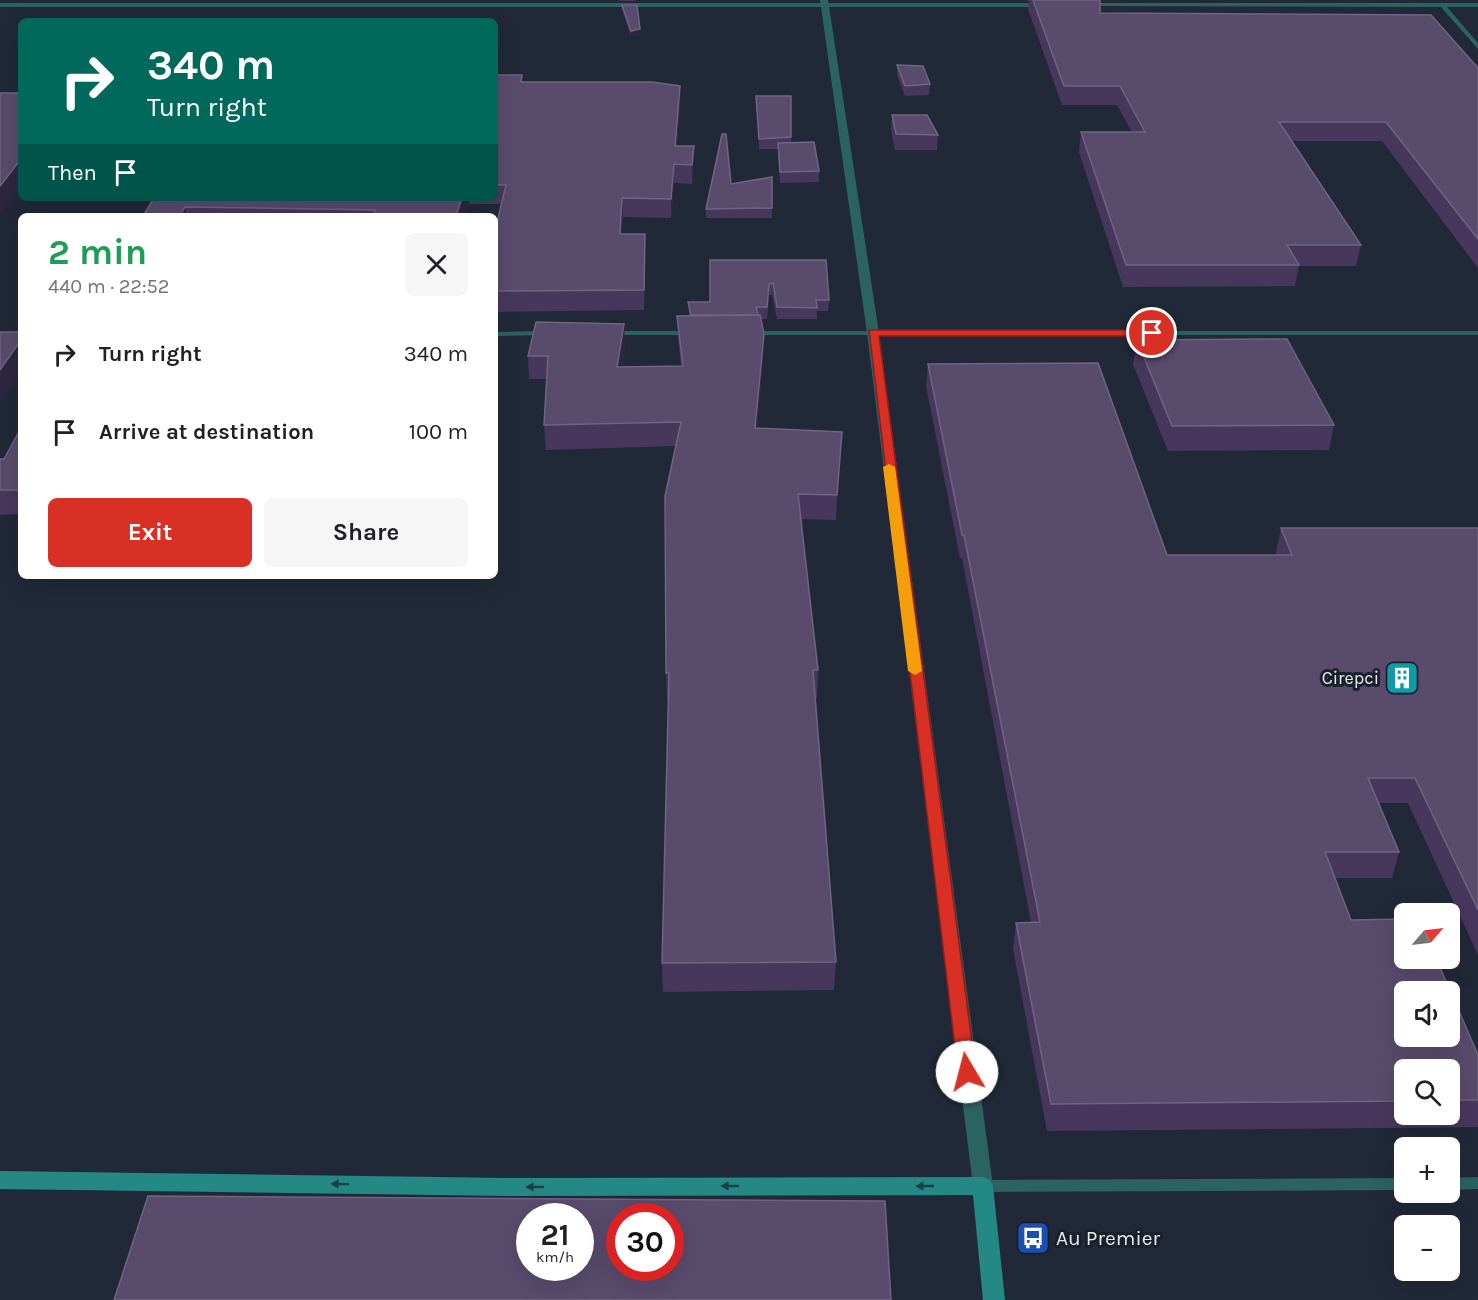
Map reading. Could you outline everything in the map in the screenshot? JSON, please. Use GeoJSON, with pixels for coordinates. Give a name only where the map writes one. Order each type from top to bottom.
{"type":"FeatureCollection","features":[{"type":"Feature","properties":{"kind":"street"},"geometry":{"type":"LineString","coordinates":[[824,2],[873,333],[983,1186],[994,1300]]}},
{"type":"Feature","properties":{"kind":"street"},"geometry":{"type":"LineString","coordinates":[[0,1180],[512,1187],[983,1186]]}},
{"type":"Feature","properties":{"kind":"lane"},"geometry":{"type":"LineString","coordinates":[[0,5],[824,2],[1047,4]]}},
{"type":"Feature","properties":{"kind":"lane"},"geometry":{"type":"LineString","coordinates":[[1082,4],[1478,5]]}},
{"type":"Feature","properties":{"kind":"lane"},"geometry":{"type":"LineString","coordinates":[[1443,5],[1478,47]]}},
{"type":"Feature","properties":{"kind":"lane"},"geometry":{"type":"LineString","coordinates":[[498,334],[554,333]]}},
{"type":"Feature","properties":{"kind":"lane"},"geometry":{"type":"LineString","coordinates":[[601,333],[708,333]]}},
{"type":"Feature","properties":{"kind":"lane"},"geometry":{"type":"LineString","coordinates":[[743,333],[1478,333]]}},
{"type":"Feature","properties":{"kind":"lane"},"geometry":{"type":"LineString","coordinates":[[1460,1184],[1478,1183]]}},
{"type":"Feature","properties":{"kind":"lane"},"geometry":{"type":"LineString","coordinates":[[983,1186],[1394,1184]]}},
{"type":"Feature","properties":{"kind":"shaded area"},"geometry":{"type":"Polygon","coordinates":[[[0,0],[1478,0],[1478,1300],[0,1300],[0,0]]]}},
{"type":"Feature","properties":{"kind":"building"},"geometry":{"type":"Polygon","coordinates":[[[1033,0],[1100,0],[1100,13],[1431,15],[1478,68],[1478,239],[1386,122],[1279,122],[1361,245],[1287,245],[1299,265],[1126,265],[1081,132],[1145,132],[1120,86],[1064,86],[1033,0]]]}},
{"type":"Feature","properties":{"kind":"building"},"geometry":{"type":"Polygon","coordinates":[[[622,5],[637,5],[640,29],[631,31],[622,5]]]}},
{"type":"Feature","properties":{"kind":"building"},"geometry":{"type":"Polygon","coordinates":[[[897,65],[923,66],[930,84],[905,86],[897,65]]]}},
{"type":"Feature","properties":{"kind":"building"},"geometry":{"type":"Polygon","coordinates":[[[498,75],[522,75],[521,82],[652,82],[680,86],[675,146],[694,146],[692,165],[674,164],[671,199],[622,198],[620,234],[645,234],[644,290],[498,291],[498,218],[506,185],[498,185],[498,75]]]}},
{"type":"Feature","properties":{"kind":"building"},"geometry":{"type":"Polygon","coordinates":[[[0,93],[18,93],[18,163],[0,186],[0,93]]]}},
{"type":"Feature","properties":{"kind":"building"},"geometry":{"type":"Polygon","coordinates":[[[756,96],[791,96],[791,137],[759,139],[756,96]]]}},
{"type":"Feature","properties":{"kind":"building"},"geometry":{"type":"Polygon","coordinates":[[[892,115],[927,115],[938,135],[896,134],[892,115]]]}},
{"type":"Feature","properties":{"kind":"building"},"geometry":{"type":"Polygon","coordinates":[[[722,134],[726,134],[731,184],[772,177],[772,208],[706,209],[722,134]]]}},
{"type":"Feature","properties":{"kind":"building"},"geometry":{"type":"Polygon","coordinates":[[[814,142],[819,171],[780,172],[778,143],[814,142]]]}},
{"type":"Feature","properties":{"kind":"building"},"geometry":{"type":"Polygon","coordinates":[[[152,201],[461,201],[457,213],[374,213],[375,210],[185,207],[182,213],[145,213],[152,201]]]}},
{"type":"Feature","properties":{"kind":"building"},"geometry":{"type":"Polygon","coordinates":[[[710,260],[826,260],[829,300],[816,300],[817,308],[777,307],[773,283],[769,284],[767,307],[756,307],[758,315],[691,315],[688,302],[710,302],[710,260]]]}},
{"type":"Feature","properties":{"kind":"building"},"geometry":{"type":"Polygon","coordinates":[[[760,315],[764,334],[755,428],[842,432],[837,495],[798,494],[818,670],[813,670],[836,962],[662,963],[669,673],[666,673],[665,496],[681,422],[544,425],[548,356],[528,356],[536,322],[624,324],[617,367],[683,366],[677,316],[760,315]]]}},
{"type":"Feature","properties":{"kind":"building"},"geometry":{"type":"Polygon","coordinates":[[[0,332],[18,332],[18,344],[0,370],[0,332]]]}},
{"type":"Feature","properties":{"kind":"building"},"geometry":{"type":"Polygon","coordinates":[[[1287,339],[1334,425],[1172,426],[1137,340],[1287,339]]]}},
{"type":"Feature","properties":{"kind":"building"},"geometry":{"type":"Polygon","coordinates":[[[1098,363],[1167,555],[1292,555],[1281,528],[1478,528],[1478,910],[1415,778],[1368,778],[1399,852],[1325,852],[1351,920],[1394,919],[1394,969],[1441,969],[1446,981],[1394,981],[1394,1047],[1460,1047],[1460,1013],[1478,1055],[1478,1100],[1460,1100],[1460,1059],[1394,1059],[1394,1101],[1051,1104],[1016,923],[1040,922],[964,535],[962,535],[928,364],[1098,363]]]}},
{"type":"Feature","properties":{"kind":"building"},"geometry":{"type":"Polygon","coordinates":[[[18,433],[18,490],[0,490],[0,459],[4,459],[18,433]]]}},
{"type":"Feature","properties":{"kind":"building"},"geometry":{"type":"Polygon","coordinates":[[[148,1196],[885,1201],[891,1300],[114,1300],[148,1196]]]}},
{"type":"Feature","properties":{"kind":"slow traffic"},"geometry":{"type":"LineString","coordinates":[[889,467],[915,671]]}},
{"type":"Feature","properties":{"kind":"place","name":"Cirepci"},"geometry":{"type":"Point","coordinates":[1402,678]}},
{"type":"Feature","properties":{"kind":"place","name":"Au Premier"},"geometry":{"type":"Point","coordinates":[1033,1238]}},
{"type":"Feature","properties":{"kind":"route"},"geometry":{"type":"LineString","coordinates":[[967,1072],[873,333],[1152,333]]}}]}
